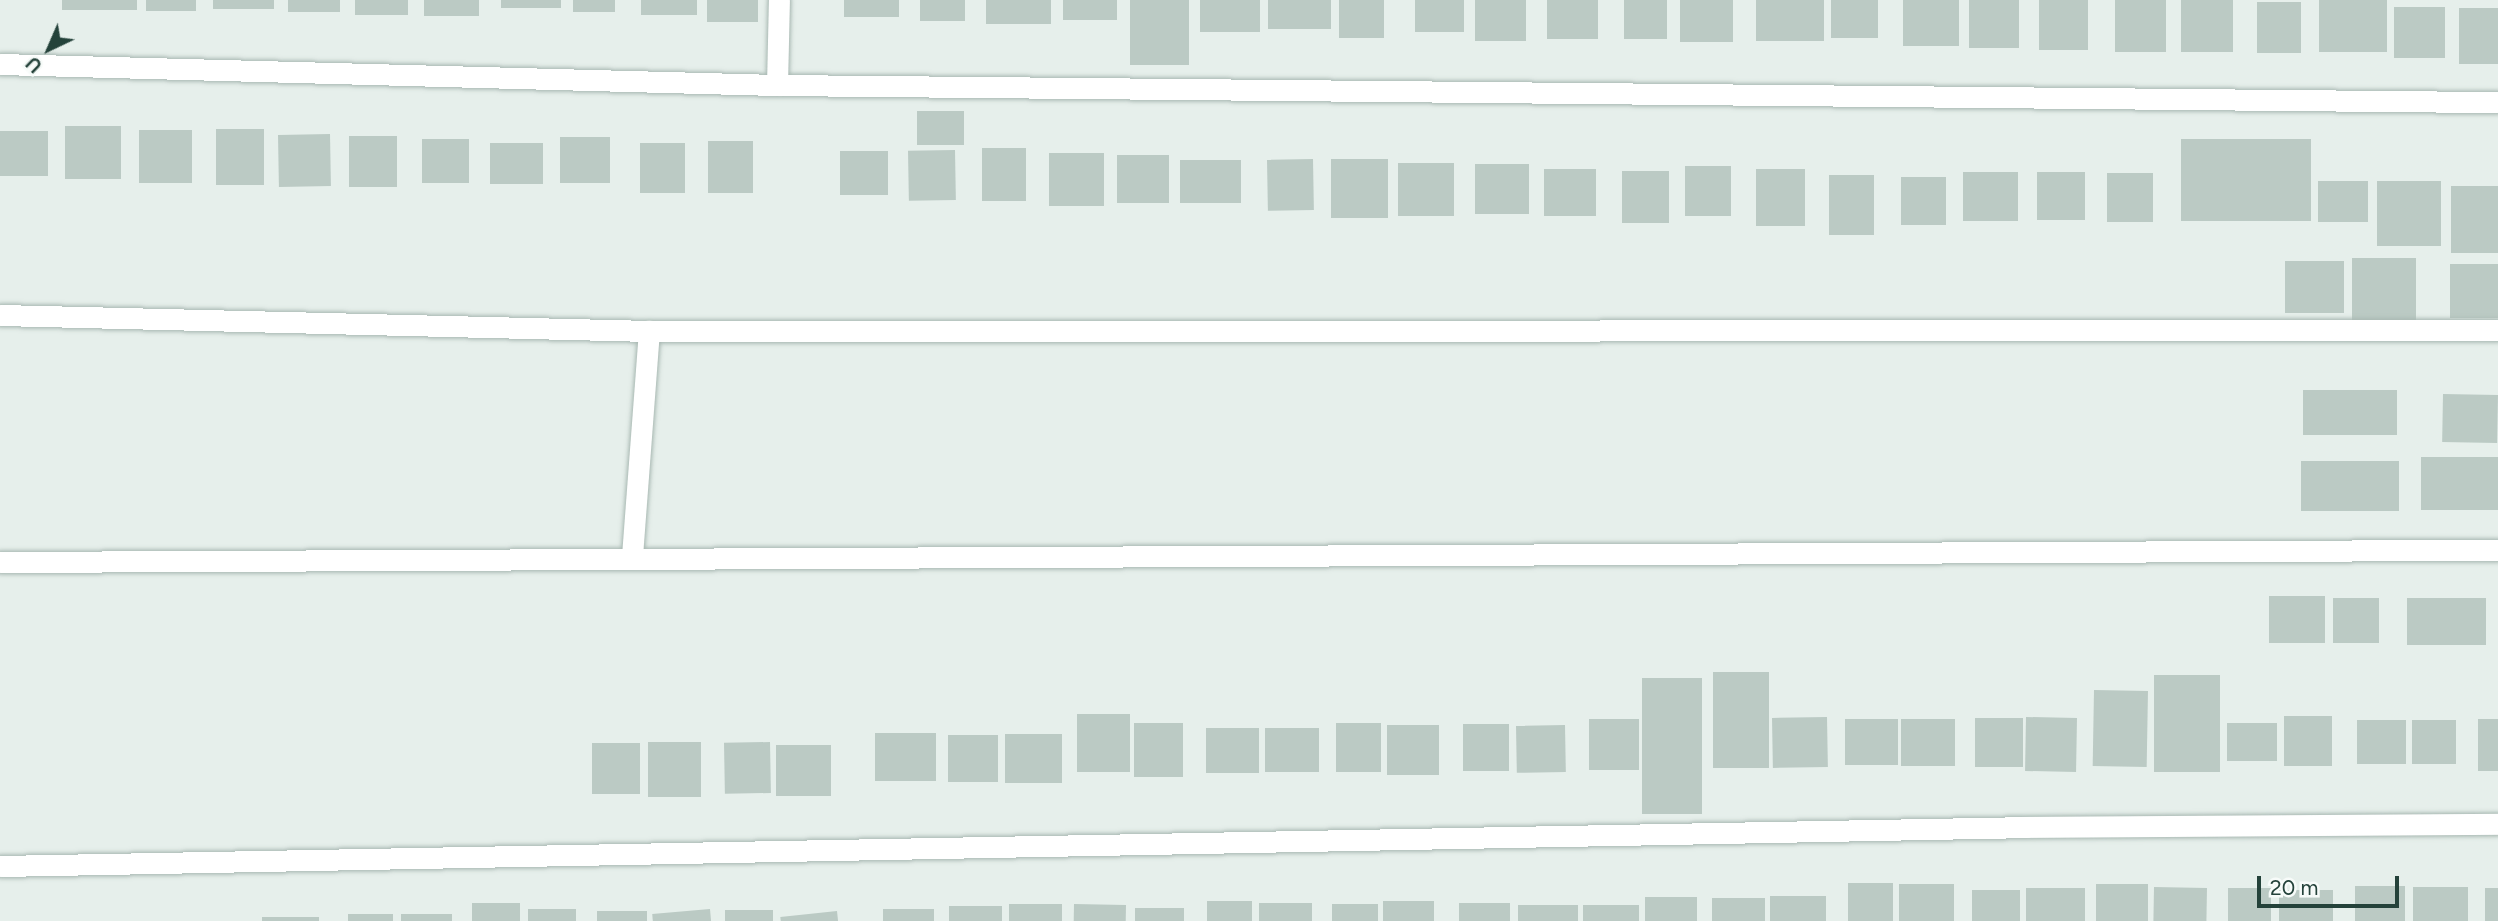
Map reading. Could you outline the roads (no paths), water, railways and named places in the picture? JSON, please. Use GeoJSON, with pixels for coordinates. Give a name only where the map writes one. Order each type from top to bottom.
{"type":"FeatureCollection","features":[{"type":"Feature","properties":{"kind":"street"},"geometry":{"type":"LineString","coordinates":[[777,85],[779,0]]}},
{"type":"Feature","properties":{"kind":"street"},"geometry":{"type":"LineString","coordinates":[[0,64],[777,85],[2498,102]]}},
{"type":"Feature","properties":{"kind":"street"},"geometry":{"type":"LineString","coordinates":[[0,315],[649,331],[2498,330]]}},
{"type":"Feature","properties":{"kind":"street"},"geometry":{"type":"LineString","coordinates":[[632,556],[649,331]]}},
{"type":"Feature","properties":{"kind":"street"},"geometry":{"type":"LineString","coordinates":[[0,562],[632,556],[2498,550]]}},
{"type":"Feature","properties":{"kind":"street"},"geometry":{"type":"LineString","coordinates":[[0,866],[2026,827],[2498,824]]}}]}
